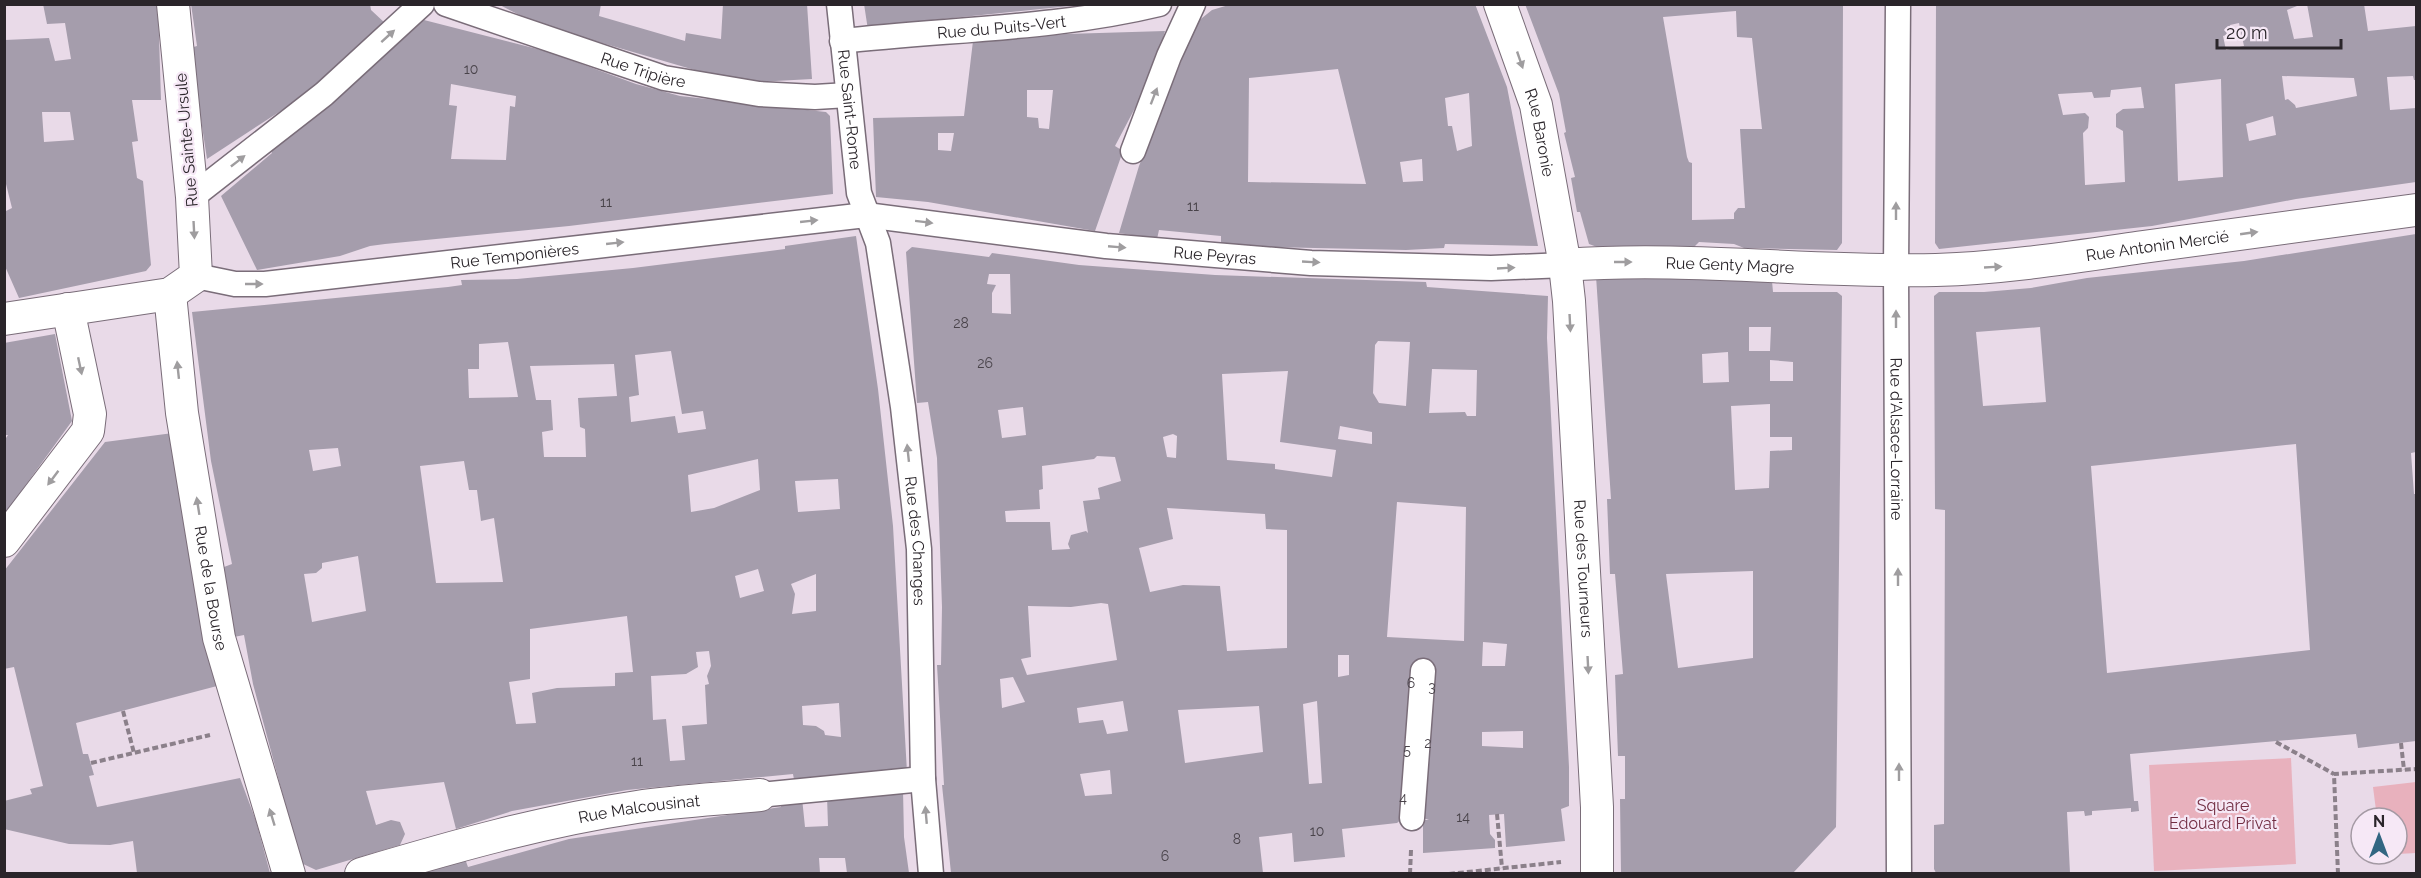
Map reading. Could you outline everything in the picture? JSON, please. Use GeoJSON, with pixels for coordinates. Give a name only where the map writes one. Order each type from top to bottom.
{"type":"FeatureCollection","features":[{"type":"Feature","properties":{"kind":"street","name":"Rue Sainte-Ursule"},"geometry":{"type":"LineString","coordinates":[[173,4],[192,197],[196,276]]}},
{"type":"Feature","properties":{"kind":"street"},"geometry":{"type":"LineString","coordinates":[[192,197],[324,94],[422,4]]}},
{"type":"Feature","properties":{"kind":"street","name":"Rue Tripière"},"geometry":{"type":"LineString","coordinates":[[446,4],[664,78],[759,94],[815,97],[848,95]]}},
{"type":"Feature","properties":{"kind":"street","name":"Rue Saint-Rome"},"geometry":{"type":"LineString","coordinates":[[839,4],[859,193],[866,215]]}},
{"type":"Feature","properties":{"kind":"street","name":"Rue du Puits-Vert"},"geometry":{"type":"LineString","coordinates":[[842,41],[1016,27],[1130,12],[1160,4]]}},
{"type":"Feature","properties":{"kind":"street"},"geometry":{"type":"LineString","coordinates":[[1133,151],[1169,56],[1193,4]]}},
{"type":"Feature","properties":{"kind":"street","name":"Rue Baronie"},"geometry":{"type":"LineString","coordinates":[[1500,4],[1536,105],[1565,265]]}},
{"type":"Feature","properties":{"kind":"street","name":"Rue d'Alsace-Lorraine"},"geometry":{"type":"LineString","coordinates":[[1898,4],[1896,270],[1899,873]]}},
{"type":"Feature","properties":{"kind":"street","name":"Rue Antonin Mercié"},"geometry":{"type":"LineString","coordinates":[[1896,270],[2004,266],[2416,210]]}},
{"type":"Feature","properties":{"kind":"street","name":"Rue Peyras"},"geometry":{"type":"LineString","coordinates":[[866,215],[1106,246],[1311,263],[1491,268],[1565,265]]}},
{"type":"Feature","properties":{"kind":"street","name":"Rue Temponières"},"geometry":{"type":"LineString","coordinates":[[196,276],[235,284],[265,284],[866,215]]}},
{"type":"Feature","properties":{"kind":"street","name":"Rue des Changes"},"geometry":{"type":"LineString","coordinates":[[866,215],[878,243],[903,407],[919,549],[923,779],[932,873]]}},
{"type":"Feature","properties":{"kind":"street","name":"Rue Genty Magre"},"geometry":{"type":"LineString","coordinates":[[1565,265],[1603,262],[1717,262],[1896,270]]}},
{"type":"Feature","properties":{"kind":"street","name":"Rue des Tourneurs"},"geometry":{"type":"LineString","coordinates":[[1565,265],[1569,301],[1597,807],[1597,866]]}},
{"type":"Feature","properties":{"kind":"street"},"geometry":{"type":"LineString","coordinates":[[4,319],[170,294],[196,276]]}},
{"type":"Feature","properties":{"kind":"street","name":"Rue de la Bourse"},"geometry":{"type":"LineString","coordinates":[[170,294],[182,413],[219,638],[289,873]]}},
{"type":"Feature","properties":{"kind":"street"},"geometry":{"type":"LineString","coordinates":[[4,541],[88,431],[90,414],[68,309]]}},
{"type":"Feature","properties":{"kind":"street"},"geometry":{"type":"LineString","coordinates":[[1412,818],[1423,670]]}},
{"type":"Feature","properties":{"kind":"street","name":"Rue Malcousinat"},"geometry":{"type":"LineString","coordinates":[[361,873],[464,843],[638,807],[923,779]]}},
{"type":"Feature","properties":{"kind":"path"},"geometry":{"type":"LineString","coordinates":[[123,711],[134,753]]}},
{"type":"Feature","properties":{"kind":"path"},"geometry":{"type":"LineString","coordinates":[[91,763],[218,734]]}},
{"type":"Feature","properties":{"kind":"path"},"geometry":{"type":"LineString","coordinates":[[2276,742],[2334,774],[2416,769]]}},
{"type":"Feature","properties":{"kind":"path"},"geometry":{"type":"LineString","coordinates":[[2401,743],[2404,770]]}},
{"type":"Feature","properties":{"kind":"path"},"geometry":{"type":"LineString","coordinates":[[2334,774],[2338,873]]}},
{"type":"Feature","properties":{"kind":"path"},"geometry":{"type":"LineString","coordinates":[[1497,814],[1502,868]]}},
{"type":"Feature","properties":{"kind":"path"},"geometry":{"type":"LineString","coordinates":[[1449,873],[1502,868],[1597,866]]}},
{"type":"Feature","properties":{"kind":"green space","name":"Square Édouard Privat"},"geometry":{"type":"Polygon","coordinates":[[[2291,758],[2296,864],[2154,871],[2149,765],[2291,758]]]}},
{"type":"Feature","properties":{"kind":"green space"},"geometry":{"type":"Polygon","coordinates":[[[2416,782],[2416,853],[2409,853],[2409,806],[2375,806],[2373,787],[2416,782]]]}},
{"type":"Feature","properties":{"kind":"building"},"geometry":{"type":"Polygon","coordinates":[[[43,4],[158,4],[161,100],[132,100],[138,141],[132,142],[137,178],[143,181],[151,265],[146,271],[19,298],[4,264],[4,212],[12,208],[5,180],[5,40],[49,38],[55,61],[71,59],[65,23],[47,24],[43,4]],[[42,112],[44,142],[74,140],[70,112],[42,112]]]}},
{"type":"Feature","properties":{"kind":"building"},"geometry":{"type":"Polygon","coordinates":[[[191,4],[370,4],[371,10],[386,24],[296,101],[207,159],[190,48],[197,46],[191,4]]]}},
{"type":"Feature","properties":{"kind":"building"},"geometry":{"type":"Polygon","coordinates":[[[498,4],[601,4],[599,16],[685,41],[686,33],[721,39],[723,4],[807,4],[812,79],[759,82],[722,78],[537,24],[498,4]]]}},
{"type":"Feature","properties":{"kind":"building"},"geometry":{"type":"Polygon","coordinates":[[[864,4],[1070,4],[1070,6],[933,20],[868,30],[864,4]]]}},
{"type":"Feature","properties":{"kind":"building"},"geometry":{"type":"Polygon","coordinates":[[[1232,4],[1475,4],[1507,87],[1538,246],[1445,244],[1444,248],[1406,250],[1221,246],[1221,236],[1159,230],[1157,239],[1119,233],[1139,166],[1197,22],[1212,10],[1232,4]],[[1338,69],[1249,78],[1248,182],[1366,184],[1338,69]],[[1469,93],[1445,98],[1448,126],[1452,126],[1457,151],[1472,146],[1469,93]],[[1422,159],[1400,162],[1403,182],[1423,181],[1422,159]]]}},
{"type":"Feature","properties":{"kind":"building"},"geometry":{"type":"Polygon","coordinates":[[[1525,4],[1843,4],[1842,243],[1837,250],[1744,248],[1734,244],[1699,242],[1693,248],[1597,247],[1589,244],[1580,212],[1577,212],[1571,178],[1575,177],[1564,133],[1566,132],[1559,94],[1525,4]],[[1736,11],[1663,17],[1687,157],[1692,163],[1692,220],[1734,219],[1734,213],[1738,208],[1745,208],[1740,129],[1762,129],[1752,38],[1737,37],[1736,11]]]}},
{"type":"Feature","properties":{"kind":"building"},"geometry":{"type":"Polygon","coordinates":[[[1936,4],[2302,4],[2287,10],[2294,39],[2313,37],[2307,4],[2364,4],[2368,31],[2416,26],[2416,80],[2413,76],[2387,77],[2390,110],[2416,108],[2416,182],[2296,199],[2152,226],[1939,249],[1935,243],[1936,4]],[[2239,23],[2230,25],[2232,33],[2223,36],[2226,50],[2244,46],[2239,23]],[[2282,76],[2285,100],[2288,99],[2296,108],[2357,96],[2354,78],[2282,76]],[[2221,79],[2175,84],[2178,181],[2223,177],[2221,79]],[[2141,87],[2111,90],[2110,97],[2094,98],[2092,92],[2058,94],[2063,115],[2085,113],[2089,117],[2088,128],[2083,133],[2085,185],[2125,182],[2123,131],[2116,127],[2116,114],[2123,109],[2144,108],[2141,87]],[[2273,116],[2246,124],[2249,141],[2276,135],[2273,116]]]}},
{"type":"Feature","properties":{"kind":"building"},"geometry":{"type":"Polygon","coordinates":[[[424,20],[549,52],[636,84],[680,96],[826,112],[830,116],[833,194],[569,226],[385,244],[370,246],[340,256],[257,270],[221,196],[272,153],[270,149],[342,94],[424,20]],[[451,84],[449,105],[457,106],[451,159],[506,160],[510,106],[515,107],[516,96],[451,84]]]}},
{"type":"Feature","properties":{"kind":"building"},"geometry":{"type":"Polygon","coordinates":[[[1165,31],[1148,90],[1144,91],[1115,146],[1123,151],[1095,231],[928,202],[876,197],[873,118],[964,116],[973,41],[1066,34],[1165,31]],[[1027,90],[1027,117],[1038,118],[1039,128],[1049,129],[1053,90],[1027,90]],[[938,133],[938,150],[951,151],[954,133],[938,133]]]}},
{"type":"Feature","properties":{"kind":"building"},"geometry":{"type":"Polygon","coordinates":[[[2416,234],[2416,452],[2411,453],[2414,494],[2416,494],[2416,741],[2358,748],[2356,734],[2130,754],[2134,801],[2138,801],[2139,811],[2131,812],[2131,808],[2092,811],[2092,815],[2085,816],[2084,811],[2067,812],[2070,873],[1936,873],[1934,869],[1934,825],[1944,824],[1945,510],[1935,509],[1934,296],[1939,292],[1984,292],[2031,288],[2087,278],[2244,261],[2416,234]],[[2040,327],[1976,332],[1983,406],[2046,402],[2040,327]],[[2296,444],[2091,466],[2107,673],[2310,650],[2296,444]]]}},
{"type":"Feature","properties":{"kind":"building"},"geometry":{"type":"Polygon","coordinates":[[[856,236],[878,389],[893,526],[907,772],[795,785],[793,774],[627,790],[512,811],[456,829],[444,782],[366,791],[376,825],[391,820],[400,822],[405,834],[400,845],[316,870],[301,863],[253,684],[244,635],[234,637],[224,567],[232,564],[211,461],[192,312],[448,287],[462,285],[461,280],[517,279],[633,268],[785,249],[785,246],[856,236]],[[508,342],[479,344],[479,369],[468,369],[469,398],[518,397],[508,342]],[[671,351],[635,355],[639,395],[629,397],[631,422],[675,416],[678,433],[706,429],[703,411],[682,414],[671,351]],[[614,364],[530,366],[536,400],[551,400],[553,430],[542,432],[544,457],[586,457],[585,429],[580,427],[578,398],[617,396],[614,364]],[[338,448],[309,450],[313,471],[341,466],[338,448]],[[758,459],[688,475],[691,512],[714,508],[760,490],[758,459]],[[464,461],[420,466],[436,583],[503,582],[494,518],[481,521],[477,490],[469,490],[464,461]],[[838,479],[795,481],[798,512],[840,509],[838,479]],[[358,556],[322,563],[322,568],[316,573],[304,574],[312,622],[366,611],[358,556]],[[758,569],[735,576],[740,598],[764,591],[758,569]],[[816,574],[791,584],[795,594],[792,614],[816,611],[816,574]],[[627,616],[530,629],[530,679],[509,682],[516,724],[536,723],[532,693],[557,688],[615,686],[615,673],[633,672],[627,616]],[[709,651],[696,652],[698,667],[686,674],[651,676],[653,720],[666,719],[670,761],[685,760],[682,726],[707,724],[705,685],[709,684],[707,676],[711,666],[709,651]],[[839,703],[802,706],[803,725],[816,726],[824,731],[825,735],[841,737],[839,703]]]}},
{"type":"Feature","properties":{"kind":"building"},"geometry":{"type":"Polygon","coordinates":[[[912,247],[989,257],[992,253],[1079,265],[1215,275],[1426,282],[1427,287],[1548,296],[1547,338],[1569,767],[1569,806],[1561,809],[1565,841],[1506,847],[1504,814],[1489,815],[1490,834],[1495,840],[1495,848],[1423,853],[1423,820],[1429,820],[1402,819],[1397,823],[1342,829],[1345,857],[1294,862],[1292,833],[1259,837],[1263,873],[951,873],[942,785],[944,785],[937,665],[941,665],[942,607],[937,458],[928,402],[917,403],[906,252],[912,247]],[[989,274],[987,284],[996,285],[992,293],[992,313],[1011,314],[1010,274],[989,274]],[[1378,341],[1375,345],[1373,393],[1379,403],[1406,406],[1410,342],[1378,341]],[[1432,369],[1429,413],[1465,412],[1467,416],[1476,416],[1477,370],[1432,369]],[[1288,371],[1222,374],[1227,460],[1275,464],[1275,469],[1332,477],[1336,450],[1280,442],[1288,371]],[[1023,407],[998,410],[1002,438],[1026,435],[1023,407]],[[1340,426],[1338,439],[1372,444],[1372,432],[1340,426]],[[1173,434],[1163,437],[1167,457],[1176,458],[1177,436],[1173,434]],[[1097,456],[1094,459],[1042,466],[1043,489],[1039,490],[1040,509],[1005,511],[1006,522],[1050,522],[1052,550],[1070,549],[1068,544],[1071,535],[1086,531],[1088,533],[1083,501],[1100,499],[1098,488],[1121,481],[1115,457],[1097,456]],[[1397,502],[1387,637],[1464,641],[1466,507],[1397,502]],[[1167,508],[1173,539],[1139,548],[1150,592],[1183,585],[1220,586],[1227,651],[1287,648],[1287,530],[1266,529],[1265,514],[1167,508]],[[1108,604],[1071,607],[1028,606],[1031,657],[1021,659],[1027,675],[1117,660],[1108,604]],[[1483,642],[1482,666],[1505,666],[1507,644],[1483,642]],[[1338,655],[1338,677],[1349,675],[1349,655],[1338,655]],[[1013,677],[1000,679],[1002,708],[1025,702],[1013,677]],[[1123,701],[1077,708],[1079,723],[1103,720],[1107,734],[1128,731],[1123,701]],[[1317,701],[1303,704],[1309,784],[1322,783],[1317,701]],[[1259,706],[1178,710],[1185,763],[1263,752],[1259,706]],[[1523,731],[1482,732],[1482,746],[1523,748],[1523,731]],[[1110,770],[1080,774],[1085,796],[1112,794],[1110,770]]]}},
{"type":"Feature","properties":{"kind":"building"},"geometry":{"type":"Polygon","coordinates":[[[1628,274],[1772,281],[1773,292],[1837,292],[1842,296],[1836,827],[1793,873],[1621,873],[1620,799],[1625,799],[1625,756],[1618,756],[1615,675],[1623,674],[1615,574],[1610,574],[1607,499],[1611,499],[1596,276],[1628,274]],[[1749,327],[1749,351],[1770,351],[1771,327],[1749,327]],[[1728,352],[1702,354],[1703,383],[1729,382],[1728,352]],[[1770,360],[1770,381],[1793,381],[1793,362],[1770,360]],[[1770,404],[1731,406],[1735,490],[1769,488],[1770,451],[1792,450],[1792,437],[1770,437],[1770,404]],[[1753,571],[1666,574],[1678,668],[1753,658],[1753,571]]]}},
{"type":"Feature","properties":{"kind":"building"},"geometry":{"type":"Polygon","coordinates":[[[55,334],[72,421],[4,515],[4,441],[8,435],[4,435],[4,343],[55,334]]]}},
{"type":"Feature","properties":{"kind":"building"},"geometry":{"type":"Polygon","coordinates":[[[173,433],[197,596],[217,686],[76,723],[83,754],[88,754],[94,775],[89,776],[97,807],[240,778],[256,821],[270,873],[137,873],[133,841],[110,845],[69,844],[4,829],[4,801],[32,794],[30,789],[43,786],[14,667],[4,669],[4,571],[105,442],[173,433]]]}},
{"type":"Feature","properties":{"kind":"building"},"geometry":{"type":"Polygon","coordinates":[[[903,790],[904,837],[909,873],[847,873],[845,858],[819,858],[820,873],[424,873],[464,856],[468,867],[569,839],[781,807],[782,800],[802,798],[805,827],[828,826],[827,796],[903,790]]]}}]}
